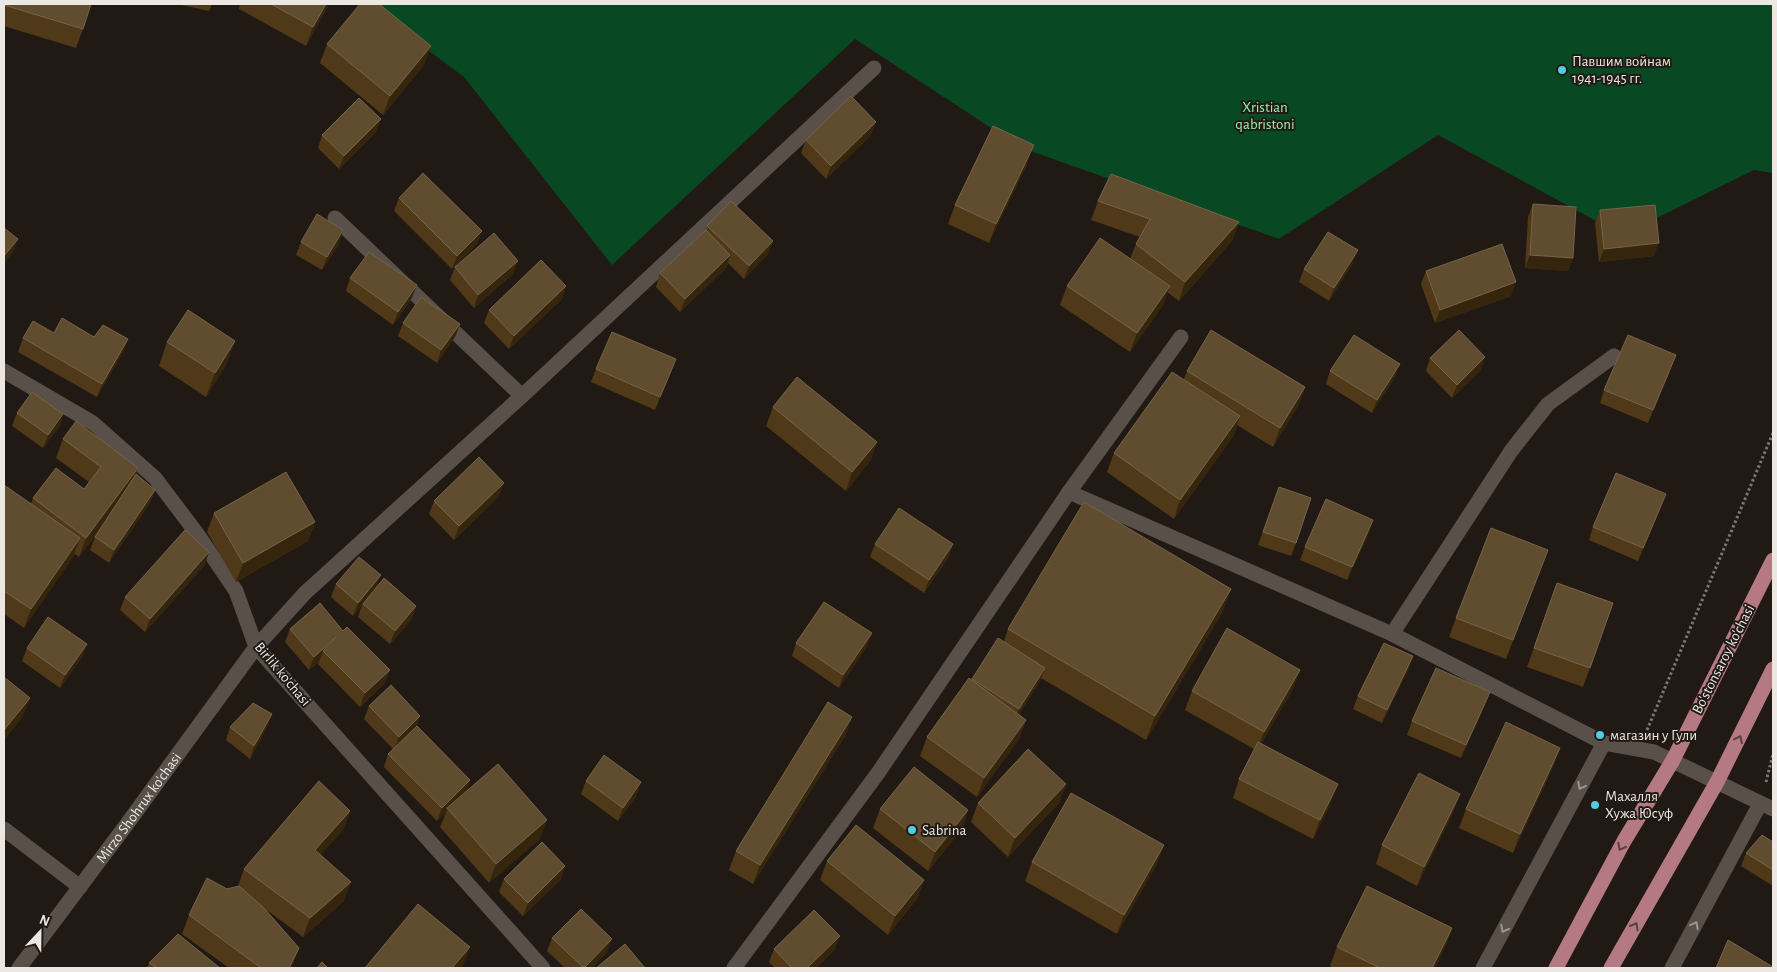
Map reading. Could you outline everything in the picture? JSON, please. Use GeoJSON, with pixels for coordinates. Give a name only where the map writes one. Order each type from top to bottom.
{"type":"FeatureCollection","features":[{"type":"Feature","properties":{"kind":"main road","name":"Bo'stonsaroy ko'chasi"},"geometry":{"type":"LineString","coordinates":[[1556,968],[1624,841],[1673,760],[1773,560]]}},
{"type":"Feature","properties":{"kind":"main road"},"geometry":{"type":"LineString","coordinates":[[1611,968],[1717,782],[1773,669]]}},
{"type":"Feature","properties":{"kind":"street","name":"Mirzo Shohrux ko'chasi"},"geometry":{"type":"LineString","coordinates":[[18,968],[80,887],[256,646],[305,593],[522,396],[874,68]]}},
{"type":"Feature","properties":{"kind":"street"},"geometry":{"type":"LineString","coordinates":[[335,218],[522,396]]}},
{"type":"Feature","properties":{"kind":"street"},"geometry":{"type":"LineString","coordinates":[[734,968],[878,773],[1069,492],[1182,337]]}},
{"type":"Feature","properties":{"kind":"street"},"geometry":{"type":"LineString","coordinates":[[1392,634],[1511,451],[1548,404],[1614,356]]}},
{"type":"Feature","properties":{"kind":"street","name":"Birlik ko'chasi"},"geometry":{"type":"LineString","coordinates":[[4,371],[93,423],[155,478],[198,535],[236,591],[256,646],[542,968]]}},
{"type":"Feature","properties":{"kind":"street"},"geometry":{"type":"LineString","coordinates":[[1069,492],[1392,634],[1604,744],[1654,752],[1717,782],[1733,787],[1769,806],[1672,968]]}},
{"type":"Feature","properties":{"kind":"street"},"geometry":{"type":"LineString","coordinates":[[1483,968],[1604,744]]}},
{"type":"Feature","properties":{"kind":"street"},"geometry":{"type":"LineString","coordinates":[[4,829],[80,887]]}},
{"type":"Feature","properties":{"kind":"path"},"geometry":{"type":"LineString","coordinates":[[1638,749],[1773,433]]}},
{"type":"Feature","properties":{"kind":"path"},"geometry":{"type":"LineString","coordinates":[[1769,806],[1773,754]]}},
{"type":"Feature","properties":{"kind":"green space","name":"Xristian qabristoni"},"geometry":{"type":"Polygon","coordinates":[[[366,4],[1773,4],[1773,173],[1754,170],[1622,235],[1438,135],[1279,239],[1022,148],[855,39],[612,265],[464,77],[366,4]]]}},
{"type":"Feature","properties":{"kind":"building"},"geometry":{"type":"Polygon","coordinates":[[[4,4],[91,4],[83,29],[4,4]]]}},
{"type":"Feature","properties":{"kind":"building"},"geometry":{"type":"Polygon","coordinates":[[[271,4],[326,4],[313,27],[271,4]]]}},
{"type":"Feature","properties":{"kind":"building"},"geometry":{"type":"Polygon","coordinates":[[[360,4],[379,4],[431,46],[390,96],[327,44],[360,4]]]}},
{"type":"Feature","properties":{"kind":"building"},"geometry":{"type":"Polygon","coordinates":[[[851,96],[876,122],[831,166],[806,140],[851,96]]]}},
{"type":"Feature","properties":{"kind":"building"},"geometry":{"type":"Polygon","coordinates":[[[359,98],[381,119],[344,156],[322,135],[359,98]]]}},
{"type":"Feature","properties":{"kind":"building"},"geometry":{"type":"Polygon","coordinates":[[[993,126],[1034,145],[996,224],[955,205],[993,126]]]}},
{"type":"Feature","properties":{"kind":"building"},"geometry":{"type":"Polygon","coordinates":[[[423,173],[482,231],[457,256],[399,198],[423,173]]]}},
{"type":"Feature","properties":{"kind":"building"},"geometry":{"type":"Polygon","coordinates":[[[1111,174],[1239,222],[1185,282],[1136,244],[1150,219],[1098,201],[1111,174]]]}},
{"type":"Feature","properties":{"kind":"building"},"geometry":{"type":"Polygon","coordinates":[[[731,201],[773,241],[749,266],[707,226],[731,201]]]}},
{"type":"Feature","properties":{"kind":"building"},"geometry":{"type":"Polygon","coordinates":[[[1533,204],[1576,207],[1573,258],[1530,255],[1533,204]]]}},
{"type":"Feature","properties":{"kind":"building"},"geometry":{"type":"Polygon","coordinates":[[[1655,205],[1659,243],[1604,249],[1600,210],[1655,205]]]}},
{"type":"Feature","properties":{"kind":"building"},"geometry":{"type":"Polygon","coordinates":[[[317,214],[343,230],[327,257],[301,242],[317,214]]]}},
{"type":"Feature","properties":{"kind":"building"},"geometry":{"type":"Polygon","coordinates":[[[4,228],[18,239],[4,256],[4,228]]]}},
{"type":"Feature","properties":{"kind":"building"},"geometry":{"type":"Polygon","coordinates":[[[706,230],[730,255],[685,299],[660,273],[706,230]]]}},
{"type":"Feature","properties":{"kind":"building"},"geometry":{"type":"Polygon","coordinates":[[[1328,232],[1358,250],[1334,288],[1304,269],[1328,232]]]}},
{"type":"Feature","properties":{"kind":"building"},"geometry":{"type":"Polygon","coordinates":[[[494,233],[518,261],[478,295],[455,267],[494,233]]]}},
{"type":"Feature","properties":{"kind":"building"},"geometry":{"type":"Polygon","coordinates":[[[1100,238],[1170,286],[1137,333],[1067,286],[1100,238]]]}},
{"type":"Feature","properties":{"kind":"building"},"geometry":{"type":"Polygon","coordinates":[[[1502,244],[1516,282],[1440,310],[1426,271],[1502,244]]]}},
{"type":"Feature","properties":{"kind":"building"},"geometry":{"type":"Polygon","coordinates":[[[369,252],[417,285],[398,312],[350,278],[369,252]]]}},
{"type":"Feature","properties":{"kind":"building"},"geometry":{"type":"Polygon","coordinates":[[[541,260],[566,286],[514,336],[489,310],[541,260]]]}},
{"type":"Feature","properties":{"kind":"building"},"geometry":{"type":"Polygon","coordinates":[[[421,297],[460,324],[441,350],[403,323],[421,297]]]}},
{"type":"Feature","properties":{"kind":"building"},"geometry":{"type":"Polygon","coordinates":[[[188,310],[235,341],[215,373],[167,342],[188,310]]]}},
{"type":"Feature","properties":{"kind":"building"},"geometry":{"type":"Polygon","coordinates":[[[62,318],[94,337],[103,325],[128,339],[102,384],[23,338],[33,321],[54,333],[62,318]]]}},
{"type":"Feature","properties":{"kind":"building"},"geometry":{"type":"Polygon","coordinates":[[[1211,330],[1305,387],[1280,428],[1187,371],[1211,330]]]}},
{"type":"Feature","properties":{"kind":"building"},"geometry":{"type":"Polygon","coordinates":[[[1459,330],[1485,357],[1457,385],[1430,358],[1459,330]]]}},
{"type":"Feature","properties":{"kind":"building"},"geometry":{"type":"Polygon","coordinates":[[[612,332],[676,359],[660,397],[596,369],[612,332]]]}},
{"type":"Feature","properties":{"kind":"building"},"geometry":{"type":"Polygon","coordinates":[[[1354,335],[1400,364],[1377,400],[1330,371],[1354,335]]]}},
{"type":"Feature","properties":{"kind":"building"},"geometry":{"type":"Polygon","coordinates":[[[1628,335],[1676,355],[1653,410],[1604,390],[1628,335]]]}},
{"type":"Feature","properties":{"kind":"building"},"geometry":{"type":"Polygon","coordinates":[[[1172,372],[1240,416],[1180,500],[1114,453],[1172,372]]]}},
{"type":"Feature","properties":{"kind":"building"},"geometry":{"type":"Polygon","coordinates":[[[797,377],[877,442],[852,472],[773,407],[797,377]]]}},
{"type":"Feature","properties":{"kind":"building"},"geometry":{"type":"Polygon","coordinates":[[[32,392],[63,414],[48,435],[17,413],[32,392]]]}},
{"type":"Feature","properties":{"kind":"building"},"geometry":{"type":"Polygon","coordinates":[[[76,421],[138,468],[86,538],[33,498],[56,468],[84,489],[101,467],[63,439],[76,421]]]}},
{"type":"Feature","properties":{"kind":"building"},"geometry":{"type":"Polygon","coordinates":[[[479,457],[504,483],[459,526],[434,501],[479,457]]]}},
{"type":"Feature","properties":{"kind":"building"},"geometry":{"type":"Polygon","coordinates":[[[286,472],[315,522],[243,563],[214,513],[286,472]]]}},
{"type":"Feature","properties":{"kind":"building"},"geometry":{"type":"Polygon","coordinates":[[[1616,473],[1666,494],[1643,548],[1593,527],[1616,473]]]}},
{"type":"Feature","properties":{"kind":"building"},"geometry":{"type":"Polygon","coordinates":[[[136,474],[155,490],[114,550],[95,537],[136,474]]]}},
{"type":"Feature","properties":{"kind":"building"},"geometry":{"type":"Polygon","coordinates":[[[4,485],[80,538],[31,609],[4,591],[4,485]]]}},
{"type":"Feature","properties":{"kind":"building"},"geometry":{"type":"Polygon","coordinates":[[[1279,487],[1311,498],[1296,543],[1263,532],[1279,487]]]}},
{"type":"Feature","properties":{"kind":"building"},"geometry":{"type":"Polygon","coordinates":[[[1326,499],[1373,520],[1352,567],[1305,547],[1326,499]]]}},
{"type":"Feature","properties":{"kind":"building"},"geometry":{"type":"Polygon","coordinates":[[[1084,502],[1231,589],[1155,716],[1008,629],[1084,502]]]}},
{"type":"Feature","properties":{"kind":"building"},"geometry":{"type":"Polygon","coordinates":[[[899,508],[953,544],[929,580],[875,544],[899,508]]]}},
{"type":"Feature","properties":{"kind":"building"},"geometry":{"type":"Polygon","coordinates":[[[1491,528],[1548,550],[1513,640],[1456,618],[1491,528]]]}},
{"type":"Feature","properties":{"kind":"building"},"geometry":{"type":"Polygon","coordinates":[[[185,530],[209,552],[150,619],[125,597],[185,530]]]}},
{"type":"Feature","properties":{"kind":"building"},"geometry":{"type":"Polygon","coordinates":[[[359,557],[381,575],[358,603],[336,584],[359,557]]]}},
{"type":"Feature","properties":{"kind":"building"},"geometry":{"type":"Polygon","coordinates":[[[384,578],[416,606],[395,631],[363,604],[384,578]]]}},
{"type":"Feature","properties":{"kind":"building"},"geometry":{"type":"Polygon","coordinates":[[[1557,583],[1613,603],[1590,668],[1534,648],[1557,583]]]}},
{"type":"Feature","properties":{"kind":"building"},"geometry":{"type":"Polygon","coordinates":[[[824,602],[872,633],[843,675],[796,643],[824,602]]]}},
{"type":"Feature","properties":{"kind":"building"},"geometry":{"type":"Polygon","coordinates":[[[320,603],[343,631],[347,627],[390,670],[365,693],[323,651],[336,637],[314,657],[290,629],[320,603]]]}},
{"type":"Feature","properties":{"kind":"building"},"geometry":{"type":"Polygon","coordinates":[[[48,617],[87,644],[65,675],[27,648],[48,617]]]}},
{"type":"Feature","properties":{"kind":"building"},"geometry":{"type":"Polygon","coordinates":[[[1227,628],[1300,670],[1264,732],[1192,691],[1227,628]]]}},
{"type":"Feature","properties":{"kind":"building"},"geometry":{"type":"Polygon","coordinates":[[[998,638],[1045,668],[1019,709],[972,679],[998,638]]]}},
{"type":"Feature","properties":{"kind":"building"},"geometry":{"type":"Polygon","coordinates":[[[1384,643],[1413,656],[1387,710],[1358,696],[1384,643]]]}},
{"type":"Feature","properties":{"kind":"building"},"geometry":{"type":"Polygon","coordinates":[[[1436,668],[1490,692],[1466,745],[1412,721],[1436,668]]]}},
{"type":"Feature","properties":{"kind":"building"},"geometry":{"type":"Polygon","coordinates":[[[4,677],[30,698],[4,730],[4,677]]]}},
{"type":"Feature","properties":{"kind":"building"},"geometry":{"type":"Polygon","coordinates":[[[969,678],[1026,720],[984,778],[927,737],[969,678]]]}},
{"type":"Feature","properties":{"kind":"building"},"geometry":{"type":"Polygon","coordinates":[[[391,685],[420,716],[399,737],[369,706],[391,685]]]}},
{"type":"Feature","properties":{"kind":"building"},"geometry":{"type":"Polygon","coordinates":[[[828,702],[852,717],[760,865],[736,851],[828,702]]]}},
{"type":"Feature","properties":{"kind":"building"},"geometry":{"type":"Polygon","coordinates":[[[253,703],[272,714],[254,746],[230,727],[253,703]]]}},
{"type":"Feature","properties":{"kind":"building"},"geometry":{"type":"Polygon","coordinates":[[[1506,722],[1560,748],[1520,834],[1466,809],[1506,722]]]}},
{"type":"Feature","properties":{"kind":"building"},"geometry":{"type":"Polygon","coordinates":[[[417,726],[470,780],[442,808],[388,754],[417,726]]]}},
{"type":"Feature","properties":{"kind":"building"},"geometry":{"type":"Polygon","coordinates":[[[1258,742],[1338,784],[1320,820],[1239,779],[1258,742]]]}},
{"type":"Feature","properties":{"kind":"building"},"geometry":{"type":"Polygon","coordinates":[[[1028,749],[1066,784],[1015,838],[978,803],[1028,749]]]}},
{"type":"Feature","properties":{"kind":"building"},"geometry":{"type":"Polygon","coordinates":[[[604,755],[641,782],[623,808],[586,781],[604,755]]]}},
{"type":"Feature","properties":{"kind":"building"},"geometry":{"type":"Polygon","coordinates":[[[498,764],[547,820],[496,864],[447,808],[498,764]]]}},
{"type":"Feature","properties":{"kind":"building"},"geometry":{"type":"Polygon","coordinates":[[[914,767],[968,810],[935,852],[880,809],[914,767]]]}},
{"type":"Feature","properties":{"kind":"building"},"geometry":{"type":"Polygon","coordinates":[[[1419,773],[1460,794],[1424,867],[1382,845],[1419,773]]]}},
{"type":"Feature","properties":{"kind":"building"},"geometry":{"type":"Polygon","coordinates":[[[319,781],[350,811],[315,850],[351,882],[310,918],[244,869],[319,781]]]}},
{"type":"Feature","properties":{"kind":"building"},"geometry":{"type":"Polygon","coordinates":[[[1071,793],[1164,845],[1124,915],[1032,862],[1071,793]]]}},
{"type":"Feature","properties":{"kind":"building"},"geometry":{"type":"Polygon","coordinates":[[[856,825],[924,880],[895,916],[827,861],[856,825]]]}},
{"type":"Feature","properties":{"kind":"building"},"geometry":{"type":"Polygon","coordinates":[[[1762,835],[1773,842],[1773,870],[1746,853],[1762,835]]]}},
{"type":"Feature","properties":{"kind":"building"},"geometry":{"type":"Polygon","coordinates":[[[542,842],[565,866],[528,903],[504,879],[542,842]]]}},
{"type":"Feature","properties":{"kind":"building"},"geometry":{"type":"Polygon","coordinates":[[[207,878],[227,889],[239,886],[264,908],[299,948],[289,968],[261,968],[189,915],[207,878]]]}},
{"type":"Feature","properties":{"kind":"building"},"geometry":{"type":"Polygon","coordinates":[[[1367,886],[1452,928],[1432,968],[1380,968],[1337,947],[1367,886]]]}},
{"type":"Feature","properties":{"kind":"building"},"geometry":{"type":"Polygon","coordinates":[[[418,904],[470,947],[452,968],[365,968],[418,904]]]}},
{"type":"Feature","properties":{"kind":"building"},"geometry":{"type":"Polygon","coordinates":[[[581,909],[612,939],[584,968],[552,938],[581,909]]]}},
{"type":"Feature","properties":{"kind":"building"},"geometry":{"type":"Polygon","coordinates":[[[814,910],[840,936],[807,968],[792,968],[774,949],[814,910]]]}},
{"type":"Feature","properties":{"kind":"building"},"geometry":{"type":"Polygon","coordinates":[[[178,934],[220,968],[157,968],[149,963],[178,934]]]}},
{"type":"Feature","properties":{"kind":"building"},"geometry":{"type":"Polygon","coordinates":[[[1728,940],[1773,967],[1773,968],[1716,968],[1728,940]]]}},
{"type":"Feature","properties":{"kind":"building"},"geometry":{"type":"Polygon","coordinates":[[[625,944],[645,968],[596,968],[625,944]]]}},
{"type":"Feature","properties":{"kind":"building"},"geometry":{"type":"Polygon","coordinates":[[[322,962],[328,968],[317,968],[322,962]]]}},
{"type":"Feature","properties":{"kind":"place","name":"Павшим войнам 1941-1945 гг."},"geometry":{"type":"Point","coordinates":[1562,70]}},
{"type":"Feature","properties":{"kind":"place","name":"магазин у Гули"},"geometry":{"type":"Point","coordinates":[1600,735]}},
{"type":"Feature","properties":{"kind":"place","name":"Махалля Хужа Юсуф"},"geometry":{"type":"Point","coordinates":[1595,805]}},
{"type":"Feature","properties":{"kind":"place","name":"Sabrina"},"geometry":{"type":"Point","coordinates":[912,830]}}]}
